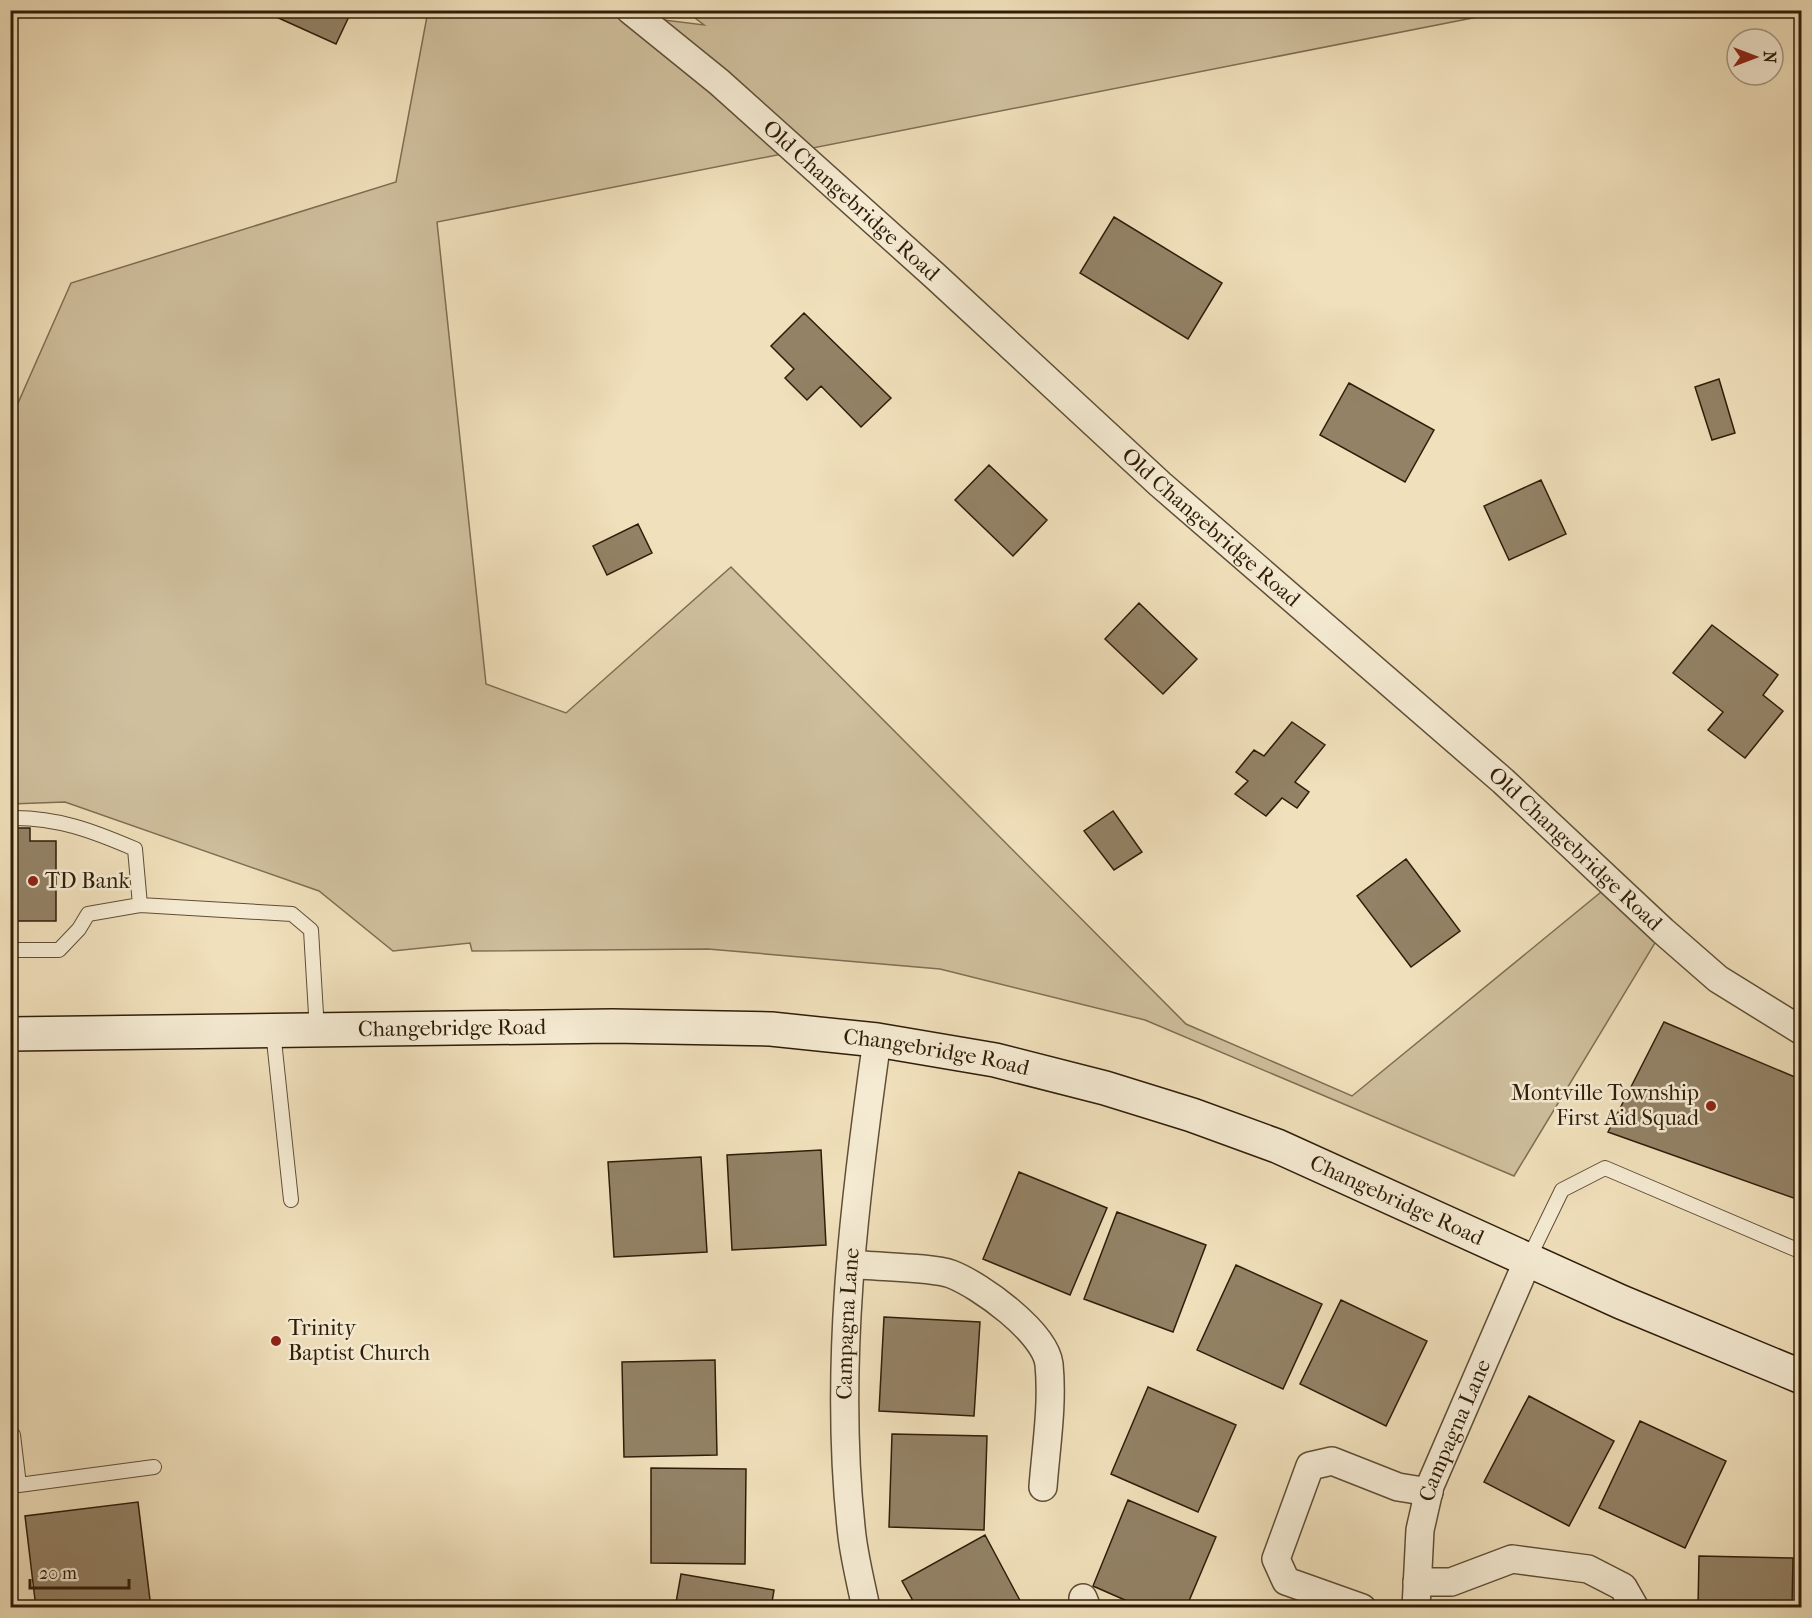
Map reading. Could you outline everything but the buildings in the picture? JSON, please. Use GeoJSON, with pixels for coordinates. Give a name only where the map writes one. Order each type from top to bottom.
{"type":"FeatureCollection","features":[{"type":"Feature","properties":{"kind":"main road","name":"Changebridge Road"},"geometry":{"type":"LineString","coordinates":[[10,1034],[624,1026],[771,1029],[877,1040],[996,1060],[1105,1088],[1192,1115],[1277,1146],[1632,1307],[1802,1377]]}},
{"type":"Feature","properties":{"kind":"street","name":"Old Changebridge Road"},"geometry":{"type":"LineString","coordinates":[[630,10],[719,82],[934,275],[1160,484],[1503,781],[1718,980],[1802,1031]]}},
{"type":"Feature","properties":{"kind":"street","name":"Campagna Lane"},"geometry":{"type":"LineString","coordinates":[[866,1608],[852,1538],[847,1468],[846,1342],[857,1184],[877,1040]]}},
{"type":"Feature","properties":{"kind":"street","name":"Campagna Lane"},"geometry":{"type":"LineString","coordinates":[[1417,1595],[1420,1530],[1429,1492],[1528,1260]]}},
{"type":"Feature","properties":{"kind":"street"},"geometry":{"type":"LineString","coordinates":[[851,1264],[949,1274],[983,1291],[1026,1324],[1049,1362],[1049,1413],[1043,1487]]}},
{"type":"Feature","properties":{"kind":"street"},"geometry":{"type":"LineString","coordinates":[[1362,1608],[1286,1581],[1276,1559],[1310,1466],[1332,1461],[1398,1487],[1429,1492]]}},
{"type":"Feature","properties":{"kind":"street"},"geometry":{"type":"LineString","coordinates":[[1417,1595],[1512,1559],[1588,1569],[1623,1587],[1635,1608]]}},
{"type":"Feature","properties":{"kind":"lane"},"geometry":{"type":"LineString","coordinates":[[10,818],[27,818],[87,828],[135,849],[140,905]]}},
{"type":"Feature","properties":{"kind":"lane"},"geometry":{"type":"LineString","coordinates":[[10,950],[59,950],[79,929],[88,914],[140,905],[292,914],[311,930],[317,1031]]}},
{"type":"Feature","properties":{"kind":"lane"},"geometry":{"type":"LineString","coordinates":[[273,1031],[291,1200]]}},
{"type":"Feature","properties":{"kind":"lane"},"geometry":{"type":"LineString","coordinates":[[1528,1260],[1562,1190],[1605,1168],[1802,1252]]}},
{"type":"Feature","properties":{"kind":"lane"},"geometry":{"type":"LineString","coordinates":[[13,1435],[19,1485],[154,1467]]}},
{"type":"Feature","properties":{"kind":"shaded area"},"geometry":{"type":"Polygon","coordinates":[[[583,10],[704,25],[686,11],[1508,11],[437,222],[486,684],[566,713],[731,567],[1186,1024],[1352,1096],[1606,888],[1661,933],[1514,1176],[1145,1020],[940,969],[708,949],[472,951],[470,943],[393,951],[319,891],[65,802],[11,804],[11,419],[71,283],[396,182],[428,11],[583,10]]]}},
{"type":"Feature","properties":{"kind":"place","name":"TD Bank"},"geometry":{"type":"Point","coordinates":[33,881]}},
{"type":"Feature","properties":{"kind":"place","name":"Montville Township First Aid Squad"},"geometry":{"type":"Point","coordinates":[1711,1106]}},
{"type":"Feature","properties":{"kind":"place","name":"Trinity Baptist Church"},"geometry":{"type":"Point","coordinates":[276,1341]}}]}
